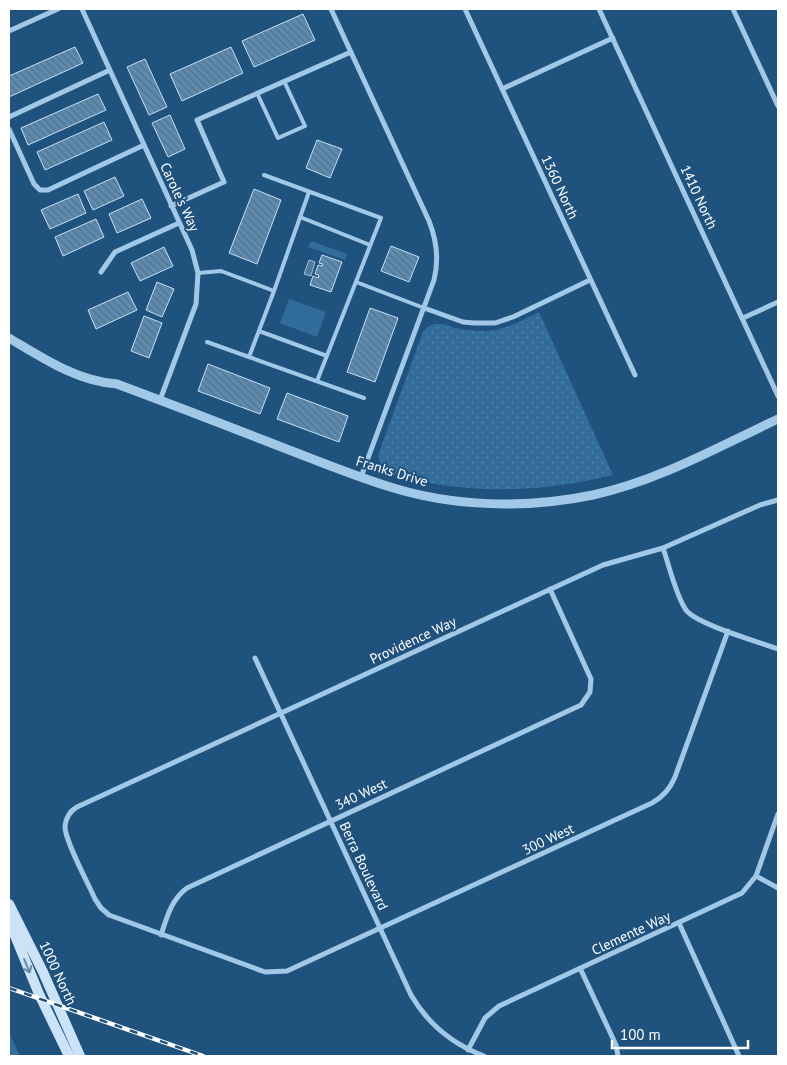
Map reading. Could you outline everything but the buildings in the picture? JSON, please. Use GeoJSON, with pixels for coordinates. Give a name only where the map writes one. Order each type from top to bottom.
{"type":"FeatureCollection","features":[{"type":"Feature","properties":{"kind":"main road","name":"1000 North"},"geometry":{"type":"LineString","coordinates":[[9,904],[43,972],[80,1056]]}},
{"type":"Feature","properties":{"kind":"main road","name":"1000 North"},"geometry":{"type":"LineString","coordinates":[[9,921],[39,994],[69,1056]]}},
{"type":"Feature","properties":{"kind":"street"},"geometry":{"type":"LineString","coordinates":[[9,31],[58,9]]}},
{"type":"Feature","properties":{"kind":"street","name":"Carole's Way"},"geometry":{"type":"LineString","coordinates":[[82,9],[192,250],[198,273],[196,304],[160,400]]}},
{"type":"Feature","properties":{"kind":"street"},"geometry":{"type":"LineString","coordinates":[[331,9],[429,221],[438,255],[437,269],[424,308],[361,477]]}},
{"type":"Feature","properties":{"kind":"street","name":"1360 North"},"geometry":{"type":"LineString","coordinates":[[465,9],[635,375]]}},
{"type":"Feature","properties":{"kind":"street","name":"1410 North"},"geometry":{"type":"LineString","coordinates":[[599,9],[778,396]]}},
{"type":"Feature","properties":{"kind":"street"},"geometry":{"type":"LineString","coordinates":[[734,9],[778,106]]}},
{"type":"Feature","properties":{"kind":"street"},"geometry":{"type":"LineString","coordinates":[[502,89],[613,38]]}},
{"type":"Feature","properties":{"kind":"street"},"geometry":{"type":"LineString","coordinates":[[172,206],[224,182],[197,120],[351,52]]}},
{"type":"Feature","properties":{"kind":"street"},"geometry":{"type":"LineString","coordinates":[[9,117],[110,70]]}},
{"type":"Feature","properties":{"kind":"street"},"geometry":{"type":"LineString","coordinates":[[9,129],[34,184],[40,190],[48,190],[144,146]]}},
{"type":"Feature","properties":{"kind":"street"},"geometry":{"type":"LineString","coordinates":[[101,272],[115,252],[179,223]]}},
{"type":"Feature","properties":{"kind":"street"},"geometry":{"type":"LineString","coordinates":[[424,308],[463,322],[494,322],[513,317],[590,280]]}},
{"type":"Feature","properties":{"kind":"street"},"geometry":{"type":"LineString","coordinates":[[743,318],[778,302]]}},
{"type":"Feature","properties":{"kind":"street","name":"Franks Drive"},"geometry":{"type":"LineString","coordinates":[[9,338],[43,358],[103,384],[117,384],[388,487],[463,501],[508,504],[573,498],[612,490],[650,477],[778,418]]}},
{"type":"Feature","properties":{"kind":"street","name":"Providence Way"},"geometry":{"type":"LineString","coordinates":[[160,935],[113,918],[101,908],[95,899],[67,838],[65,829],[66,819],[78,807],[603,565],[663,548],[760,505],[778,500]]}},
{"type":"Feature","properties":{"kind":"street"},"geometry":{"type":"LineString","coordinates":[[663,548],[681,601],[686,610],[697,620],[778,649]]}},
{"type":"Feature","properties":{"kind":"street","name":"340 West"},"geometry":{"type":"LineString","coordinates":[[160,935],[171,905],[180,893],[187,888],[576,707],[585,701],[590,692],[589,674],[550,589]]}},
{"type":"Feature","properties":{"kind":"street","name":"300 West"},"geometry":{"type":"LineString","coordinates":[[160,935],[265,972],[280,972],[294,968],[652,803],[670,788],[675,777],[728,631]]}},
{"type":"Feature","properties":{"kind":"street","name":"Berra Boulevard"},"geometry":{"type":"LineString","coordinates":[[255,658],[418,1008],[442,1032],[468,1050],[484,1056]]}},
{"type":"Feature","properties":{"kind":"street","name":"Clemente Way"},"geometry":{"type":"LineString","coordinates":[[468,1050],[485,1018],[494,1009],[737,896],[747,889],[756,876],[778,814]]}},
{"type":"Feature","properties":{"kind":"street"},"geometry":{"type":"LineString","coordinates":[[756,876],[778,888]]}},
{"type":"Feature","properties":{"kind":"street"},"geometry":{"type":"LineString","coordinates":[[679,923],[740,1056]]}},
{"type":"Feature","properties":{"kind":"street"},"geometry":{"type":"LineString","coordinates":[[580,968],[616,1045],[618,1056]]}},
{"type":"Feature","properties":{"kind":"lane"},"geometry":{"type":"LineString","coordinates":[[257,93],[278,138],[305,126],[284,81]]}},
{"type":"Feature","properties":{"kind":"lane"},"geometry":{"type":"LineString","coordinates":[[264,175],[381,218],[317,381]]}},
{"type":"Feature","properties":{"kind":"lane"},"geometry":{"type":"LineString","coordinates":[[249,357],[309,192]]}},
{"type":"Feature","properties":{"kind":"lane"},"geometry":{"type":"LineString","coordinates":[[300,218],[370,245]]}},
{"type":"Feature","properties":{"kind":"lane"},"geometry":{"type":"LineString","coordinates":[[198,273],[221,271],[274,290]]}},
{"type":"Feature","properties":{"kind":"lane"},"geometry":{"type":"LineString","coordinates":[[356,282],[424,308]]}},
{"type":"Feature","properties":{"kind":"lane"},"geometry":{"type":"LineString","coordinates":[[259,331],[327,356]]}},
{"type":"Feature","properties":{"kind":"lane"},"geometry":{"type":"LineString","coordinates":[[207,342],[364,398]]}},
{"type":"Feature","properties":{"kind":"shaded area"},"geometry":{"type":"Polygon","coordinates":[[[311,241],[347,254],[345,260],[308,247],[311,241]]]}},
{"type":"Feature","properties":{"kind":"shaded area"},"geometry":{"type":"Polygon","coordinates":[[[309,260],[315,262],[311,276],[304,274],[309,260]]]}},
{"type":"Feature","properties":{"kind":"shaded area"},"geometry":{"type":"Polygon","coordinates":[[[289,299],[326,312],[317,337],[280,323],[289,299]]]}},
{"type":"Feature","properties":{"kind":"shaded area"},"geometry":{"type":"Polygon","coordinates":[[[539,312],[613,475],[540,488],[490,489],[441,485],[397,476],[387,471],[380,462],[378,455],[423,332],[431,325],[436,324],[477,331],[490,331],[512,325],[539,312]]]}},
{"type":"Feature","properties":{"kind":"shaded area"},"geometry":{"type":"Polygon","coordinates":[[[9,1032],[20,1056],[9,1056],[9,1032]]]}},
{"type":"Feature","properties":{"kind":"railway"},"geometry":{"type":"LineString","coordinates":[[9,988],[203,1056]]}}]}
